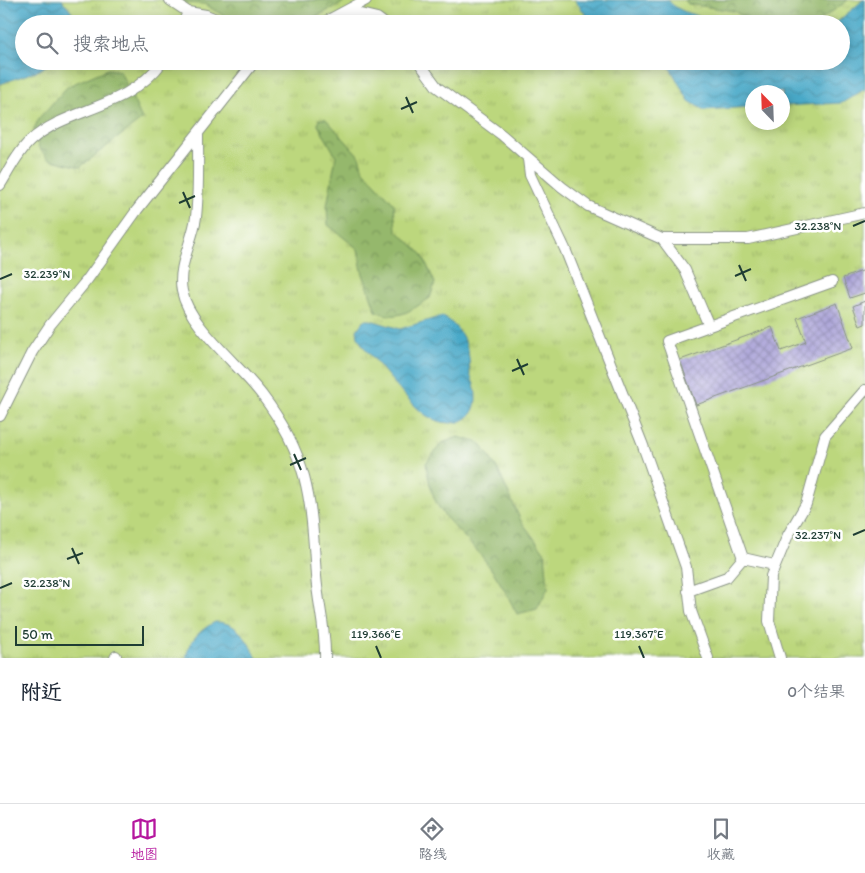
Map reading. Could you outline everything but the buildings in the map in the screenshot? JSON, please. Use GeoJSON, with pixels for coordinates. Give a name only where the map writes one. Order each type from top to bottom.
{"type":"FeatureCollection","features":[{"type":"Feature","properties":{"kind":"lane"},"geometry":{"type":"LineString","coordinates":[[170,0],[188,12],[206,15]]}},
{"type":"Feature","properties":{"kind":"lane"},"geometry":{"type":"LineString","coordinates":[[338,15],[366,0]]}},
{"type":"Feature","properties":{"kind":"lane"},"geometry":{"type":"LineString","coordinates":[[348,10],[366,15]]}},
{"type":"Feature","properties":{"kind":"lane"},"geometry":{"type":"LineString","coordinates":[[0,185],[30,142],[47,129],[105,105],[135,89],[156,70]]}},
{"type":"Feature","properties":{"kind":"lane"},"geometry":{"type":"LineString","coordinates":[[0,416],[32,352],[50,324],[87,280],[137,210],[248,70]]}},
{"type":"Feature","properties":{"kind":"lane"},"geometry":{"type":"LineString","coordinates":[[425,70],[437,87],[502,135],[528,160],[588,206],[662,240],[748,239],[865,213]]}},
{"type":"Feature","properties":{"kind":"lane"},"geometry":{"type":"LineString","coordinates":[[198,134],[196,218],[183,266],[182,291],[193,318],[262,394],[284,426],[303,467],[311,503],[316,577],[326,636],[325,658]]}},
{"type":"Feature","properties":{"kind":"lane"},"geometry":{"type":"LineString","coordinates":[[178,160],[198,162]]}},
{"type":"Feature","properties":{"kind":"lane"},"geometry":{"type":"LineString","coordinates":[[528,160],[530,175],[565,249],[642,443],[686,567],[691,610],[708,658]]}},
{"type":"Feature","properties":{"kind":"lane"},"geometry":{"type":"LineString","coordinates":[[662,240],[685,270],[709,326]]}},
{"type":"Feature","properties":{"kind":"lane"},"geometry":{"type":"LineString","coordinates":[[743,558],[667,341],[832,282]]}},
{"type":"Feature","properties":{"kind":"lane"},"geometry":{"type":"LineString","coordinates":[[780,658],[769,621],[768,598],[774,565],[806,504],[825,436],[865,390]]}},
{"type":"Feature","properties":{"kind":"lane"},"geometry":{"type":"LineString","coordinates":[[688,591],[727,577],[743,558]]}},
{"type":"Feature","properties":{"kind":"lane"},"geometry":{"type":"LineString","coordinates":[[743,558],[774,565]]}},
{"type":"Feature","properties":{"kind":"green space"},"geometry":{"type":"Polygon","coordinates":[[[0,0],[865,0],[865,658],[0,658],[0,0]]]}},
{"type":"Feature","properties":{"kind":"green space"},"geometry":{"type":"Polygon","coordinates":[[[181,0],[348,0],[319,15],[223,15],[204,4],[185,3],[181,0]]]}},
{"type":"Feature","properties":{"kind":"green space"},"geometry":{"type":"Polygon","coordinates":[[[685,0],[848,0],[827,15],[740,15],[734,11],[688,4],[685,0]]]}},
{"type":"Feature","properties":{"kind":"green space"},"geometry":{"type":"Polygon","coordinates":[[[106,70],[120,71],[142,119],[80,167],[48,159],[39,148],[34,129],[39,118],[68,86],[106,70]]]}},
{"type":"Feature","properties":{"kind":"green space"},"geometry":{"type":"Polygon","coordinates":[[[319,119],[326,119],[359,156],[363,170],[394,204],[396,230],[422,254],[435,283],[430,298],[404,313],[391,315],[376,311],[362,271],[358,249],[328,225],[327,206],[336,156],[318,125],[319,119]]]}},
{"type":"Feature","properties":{"kind":"green space"},"geometry":{"type":"Polygon","coordinates":[[[458,437],[480,443],[497,468],[521,521],[545,553],[548,588],[537,609],[517,614],[489,566],[437,504],[429,480],[426,463],[442,443],[458,437]]]}},
{"type":"Feature","properties":{"kind":"water"},"geometry":{"type":"Polygon","coordinates":[[[0,0],[62,0],[74,15],[15,15],[15,70],[40,70],[0,84],[0,0]]]}},
{"type":"Feature","properties":{"kind":"water"},"geometry":{"type":"Polygon","coordinates":[[[575,0],[668,0],[674,6],[695,15],[586,15],[575,0]]]}},
{"type":"Feature","properties":{"kind":"water"},"geometry":{"type":"Polygon","coordinates":[[[865,0],[865,89],[842,103],[790,106],[790,85],[745,85],[745,107],[704,110],[689,101],[671,70],[850,70],[850,15],[846,15],[865,0]]]}},
{"type":"Feature","properties":{"kind":"water"},"geometry":{"type":"Polygon","coordinates":[[[442,316],[457,328],[464,339],[468,352],[470,374],[475,388],[476,400],[474,409],[469,416],[455,423],[437,420],[420,411],[403,394],[363,346],[358,337],[357,330],[364,320],[371,320],[400,329],[442,316]]]}},
{"type":"Feature","properties":{"kind":"water"},"geometry":{"type":"Polygon","coordinates":[[[215,622],[236,628],[245,638],[257,658],[186,658],[187,652],[196,636],[215,622]]]}}]}
